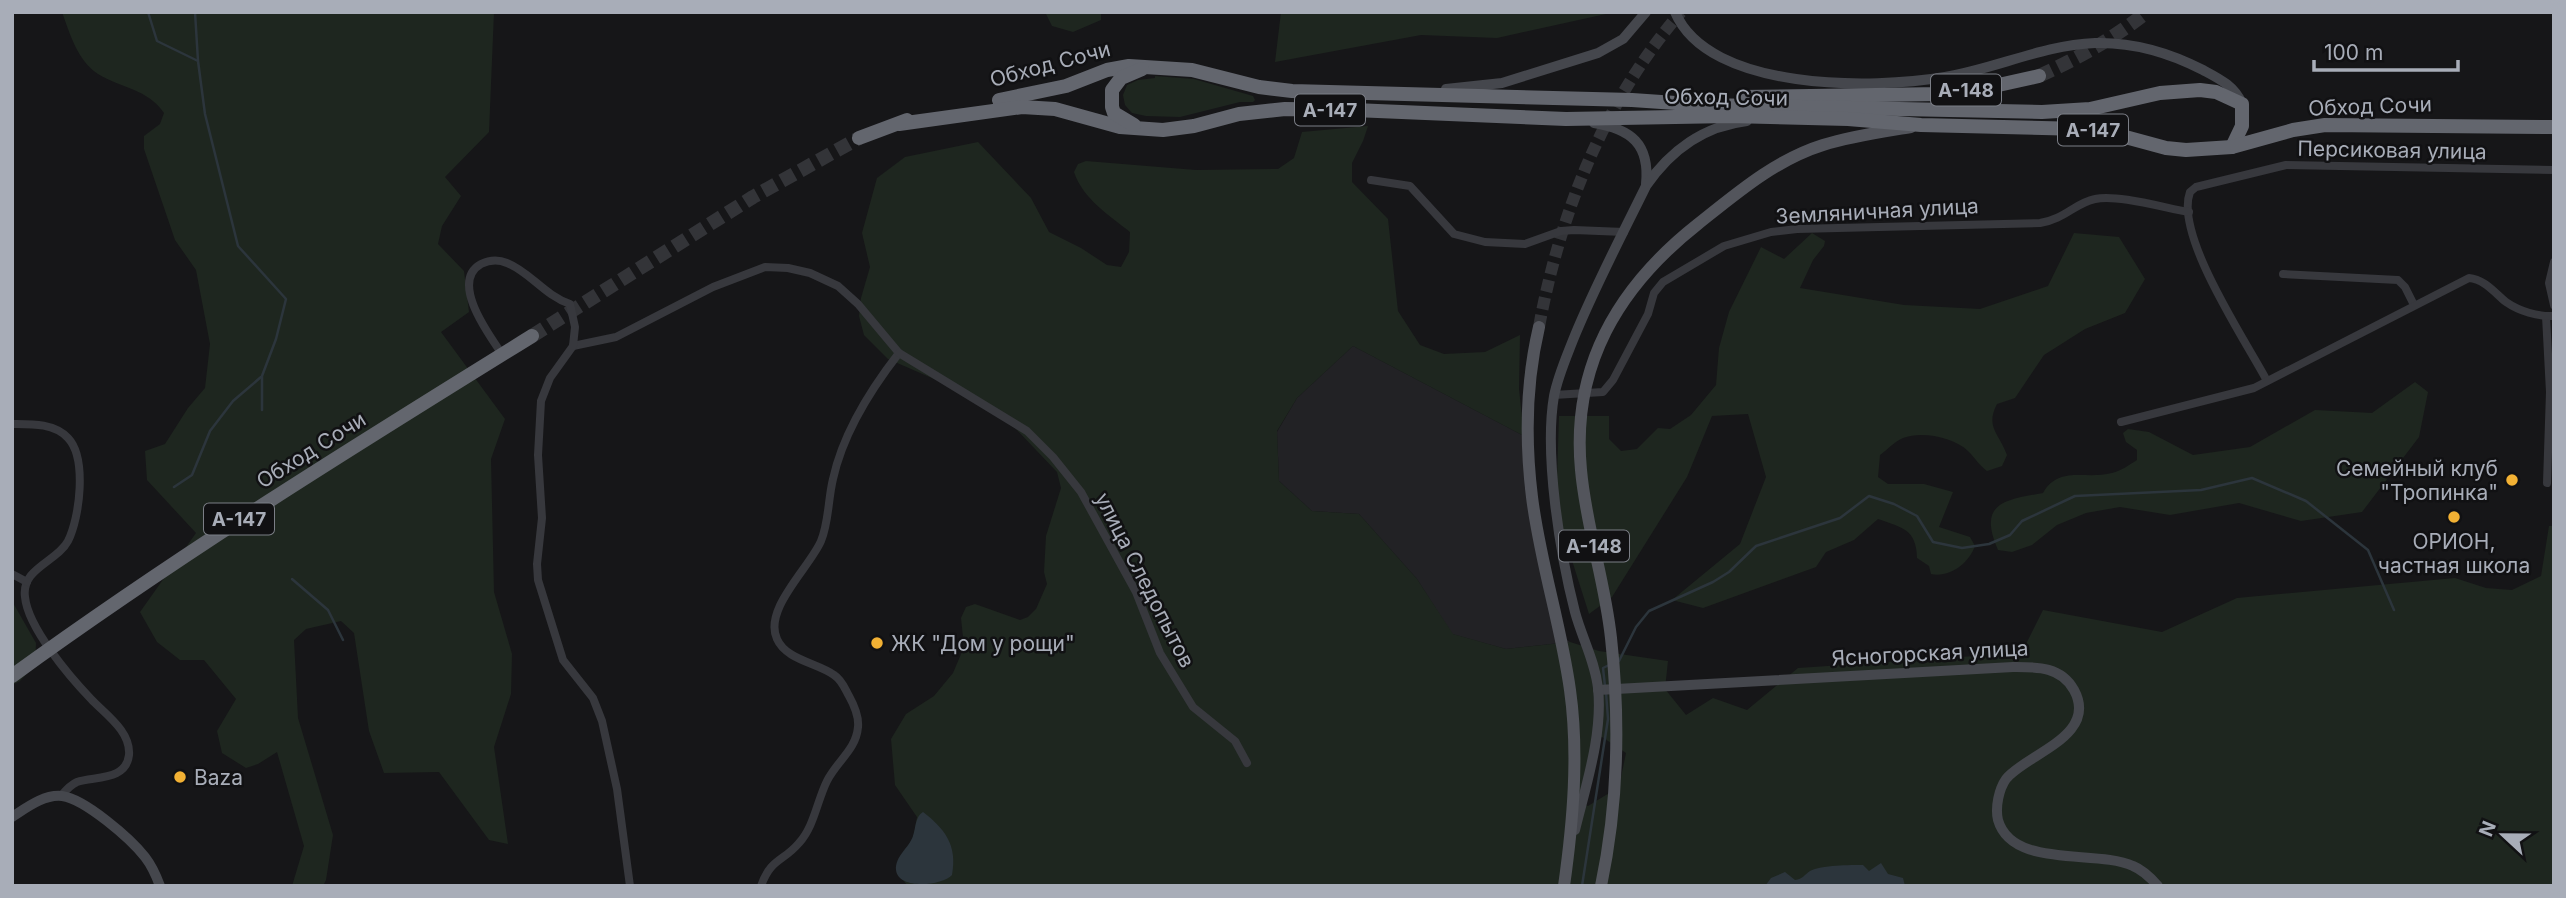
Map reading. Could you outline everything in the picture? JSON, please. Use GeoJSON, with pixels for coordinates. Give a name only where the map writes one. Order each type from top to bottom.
{"type":"FeatureCollection","features":[{"type":"Feature","properties":{"kind":"highway"},"geometry":{"type":"LineString","coordinates":[[1140,128],[1114,113],[1112,90],[1121,78],[1149,66]]}},
{"type":"Feature","properties":{"kind":"highway","name":"Обход Сочи"},"geometry":{"type":"LineString","coordinates":[[859,138],[939,111],[1066,86],[1116,67],[1192,69],[1276,90],[1632,100]]}},
{"type":"Feature","properties":{"kind":"highway","name":"А-148"},"geometry":{"type":"LineString","coordinates":[[1892,96],[1940,94],[2039,76]]}},
{"type":"Feature","properties":{"kind":"highway","name":"А-147"},"geometry":{"type":"LineString","coordinates":[[1632,100],[1658,104],[2042,112],[2090,109],[2160,93],[2200,90],[2216,92],[2242,104]]}},
{"type":"Feature","properties":{"kind":"highway","name":"А-147"},"geometry":{"type":"LineString","coordinates":[[1632,100],[1667,97],[1892,96]]}},
{"type":"Feature","properties":{"kind":"highway"},"geometry":{"type":"LineString","coordinates":[[2232,147],[2242,126],[2242,104]]}},
{"type":"Feature","properties":{"kind":"highway","name":"Обход Сочи"},"geometry":{"type":"LineString","coordinates":[[899,124],[1004,108],[1039,107],[1120,127],[1140,128],[1180,128],[1239,114],[1285,109],[1566,119],[1717,116],[2082,129],[2186,150],[2232,147],[2293,130],[2325,125],[2554,127]]}},
{"type":"Feature","properties":{"kind":"highway","name":"Обход Сочи"},"geometry":{"type":"LineString","coordinates":[[12,676],[125,595],[231,524],[533,336]]}},
{"type":"Feature","properties":{"kind":"main road","name":"А-148"},"geometry":{"type":"LineString","coordinates":[[1601,886],[1616,760],[1617,695],[1611,634],[1581,471],[1581,413],[1592,361],[1615,312],[1649,267],[1681,237],[1748,185],[1790,158],[1845,139],[1920,125]]}},
{"type":"Feature","properties":{"kind":"main road","name":"А-148"},"geometry":{"type":"LineString","coordinates":[[1539,327],[1530,381],[1529,460],[1532,498],[1561,636],[1574,732],[1572,799],[1562,886]]}},
{"type":"Feature","properties":{"kind":"street","name":"А-147"},"geometry":{"type":"LineString","coordinates":[[1399,95],[1420,89],[1492,86],[1598,53],[1623,39],[1646,12]]}},
{"type":"Feature","properties":{"kind":"street"},"geometry":{"type":"LineString","coordinates":[[1675,12],[1691,35],[1714,54],[1755,72],[1779,77],[1874,83],[1924,80],[1966,73],[2062,47],[2106,43],[2147,49],[2192,64],[2234,89],[2242,104]]}},
{"type":"Feature","properties":{"kind":"street","name":"А-147"},"geometry":{"type":"LineString","coordinates":[[1646,186],[1670,156],[1687,142],[1735,122],[1767,118]]}},
{"type":"Feature","properties":{"kind":"street","name":"А-147"},"geometry":{"type":"LineString","coordinates":[[1566,119],[1612,126],[1634,139],[1646,160],[1646,186]]}},
{"type":"Feature","properties":{"kind":"street","name":"Персиковая улица"},"geometry":{"type":"LineString","coordinates":[[2189,212],[2188,198],[2196,187],[2286,165],[2554,170]]}},
{"type":"Feature","properties":{"kind":"street"},"geometry":{"type":"LineString","coordinates":[[1371,180],[1410,186],[1454,234],[1485,242],[1525,244],[1561,231],[1595,229],[1624,232]]}},
{"type":"Feature","properties":{"kind":"street"},"geometry":{"type":"LineString","coordinates":[[1562,886],[1595,740],[1598,690],[1595,670],[1575,612],[1562,541],[1552,453],[1554,395],[1559,375],[1583,316],[1646,186]]}},
{"type":"Feature","properties":{"kind":"street","name":"Земляничная улица"},"geometry":{"type":"LineString","coordinates":[[1554,395],[1603,392],[1614,380],[1648,314],[1658,287],[1724,246],[1771,232],[2040,222],[2065,215],[2087,201],[2107,198],[2189,212]]}},
{"type":"Feature","properties":{"kind":"street"},"geometry":{"type":"LineString","coordinates":[[2189,212],[2202,260],[2235,326],[2267,381]]}},
{"type":"Feature","properties":{"kind":"street"},"geometry":{"type":"LineString","coordinates":[[502,354],[477,314],[470,292],[472,273],[477,267],[493,260],[514,266],[550,295],[570,304],[575,327],[573,346],[550,377],[541,401],[538,454],[542,518],[538,580],[563,660],[589,691],[602,721],[618,789],[630,886]]}},
{"type":"Feature","properties":{"kind":"street"},"geometry":{"type":"LineString","coordinates":[[2554,262],[2549,283],[2554,305]]}},
{"type":"Feature","properties":{"kind":"street","name":"улица Следопытов"},"geometry":{"type":"LineString","coordinates":[[573,346],[616,337],[713,287],[765,267],[788,268],[838,286],[858,304],[899,353],[1027,430],[1053,457],[1081,492],[1136,592],[1160,653],[1193,707],[1235,741],[1247,763]]}},
{"type":"Feature","properties":{"kind":"street"},"geometry":{"type":"LineString","coordinates":[[2283,274],[2398,280],[2405,287],[2414,305]]}},
{"type":"Feature","properties":{"kind":"street"},"geometry":{"type":"LineString","coordinates":[[2121,422],[2243,392],[2332,350],[2414,305],[2474,278],[2512,305],[2550,316],[2547,483]]}},
{"type":"Feature","properties":{"kind":"street"},"geometry":{"type":"LineString","coordinates":[[761,886],[773,863],[791,851],[806,833],[828,778],[847,755],[856,738],[859,721],[842,682],[830,672],[787,651],[777,641],[775,621],[783,599],[823,538],[833,476],[852,427],[865,402],[899,353]]}},
{"type":"Feature","properties":{"kind":"street"},"geometry":{"type":"LineString","coordinates":[[12,424],[43,425],[58,430],[68,438],[75,451],[79,491],[67,543],[38,567],[27,582],[24,596],[26,605],[50,648],[91,699],[117,724],[129,748],[127,762],[120,772],[76,783],[61,796],[36,802],[12,817]]}},
{"type":"Feature","properties":{"kind":"street"},"geometry":{"type":"LineString","coordinates":[[12,574],[27,582]]}},
{"type":"Feature","properties":{"kind":"street","name":"Ясногорская улица"},"geometry":{"type":"LineString","coordinates":[[1598,690],[2013,667],[2053,670],[2074,690],[2079,703],[2077,717],[2070,732],[2057,744],[2013,772],[2006,780],[1997,804],[1997,818],[2012,841],[2029,850],[2112,860],[2133,866],[2150,876],[2158,886]]}},
{"type":"Feature","properties":{"kind":"street"},"geometry":{"type":"LineString","coordinates":[[61,796],[79,803],[121,832],[144,856],[160,886]]}},
{"type":"Feature","properties":{"kind":"shaded area"},"geometry":{"type":"Polygon","coordinates":[[[62,12],[494,12],[489,132],[445,177],[461,196],[442,226],[438,244],[464,271],[469,312],[441,332],[505,419],[491,459],[494,592],[512,654],[511,694],[494,747],[508,844],[489,840],[439,772],[384,773],[369,731],[354,633],[341,621],[306,629],[294,640],[298,718],[333,835],[323,886],[292,886],[304,846],[277,752],[246,768],[222,753],[217,731],[236,699],[204,660],[180,660],[157,642],[140,612],[196,533],[147,480],[145,451],[165,444],[188,408],[205,388],[210,344],[196,270],[175,240],[144,149],[144,136],[160,124],[164,113],[158,105],[142,94],[107,79],[91,68],[75,46],[62,12]]]}},
{"type":"Feature","properties":{"kind":"shaded area"},"geometry":{"type":"Polygon","coordinates":[[[1045,12],[1101,12],[1101,20],[1073,32],[1052,26],[1045,12]]]}},
{"type":"Feature","properties":{"kind":"shaded area"},"geometry":{"type":"Polygon","coordinates":[[[1281,12],[1615,12],[1497,38],[1421,35],[1275,62],[1281,12]]]}},
{"type":"Feature","properties":{"kind":"shaded area"},"geometry":{"type":"Polygon","coordinates":[[[1155,76],[1194,79],[1253,96],[1255,100],[1180,117],[1132,113],[1125,105],[1123,95],[1127,85],[1155,76]]]}},
{"type":"Feature","properties":{"kind":"shaded area"},"geometry":{"type":"Polygon","coordinates":[[[1368,126],[1352,163],[1352,182],[1388,219],[1398,311],[1420,345],[1444,354],[1485,352],[1520,335],[1519,389],[1524,436],[1353,346],[1297,398],[1277,431],[1279,481],[1312,511],[1359,514],[1417,579],[1453,634],[1506,649],[1570,642],[1599,651],[1668,661],[1665,689],[1686,715],[1713,698],[1747,710],[1798,668],[2019,653],[2043,610],[2162,632],[2237,598],[2455,578],[2486,588],[2512,590],[2541,576],[2549,526],[2554,526],[2554,886],[908,886],[898,873],[897,865],[912,841],[917,817],[895,785],[891,739],[906,714],[934,696],[953,673],[964,647],[961,618],[966,607],[975,604],[1020,620],[1036,609],[1047,584],[1044,572],[1046,536],[1061,488],[1057,472],[1015,428],[941,382],[888,359],[864,335],[859,316],[870,267],[862,233],[877,178],[905,157],[978,142],[1031,198],[1049,232],[1107,265],[1121,267],[1129,252],[1130,232],[1098,206],[1084,190],[1074,172],[1078,164],[1086,161],[1196,170],[1278,169],[1294,158],[1302,132],[1368,126]],[[1602,737],[1594,740],[1581,803],[1588,806],[1619,787],[1626,753],[1602,737]]]}},
{"type":"Feature","properties":{"kind":"shaded area"},"geometry":{"type":"Polygon","coordinates":[[[1812,233],[1825,241],[1824,246],[1813,260],[1800,288],[1904,305],[1980,309],[2048,286],[2074,233],[2119,237],[2145,279],[2125,313],[2085,329],[2044,355],[2015,398],[1997,404],[1992,419],[1994,430],[2007,455],[2002,466],[1987,471],[1962,446],[1928,435],[1903,438],[1880,455],[1878,477],[1888,484],[1924,484],[1953,492],[1939,527],[1970,537],[1975,546],[1958,568],[1945,574],[1931,574],[1929,566],[1917,558],[1911,535],[1878,519],[1854,540],[1826,552],[1816,567],[1703,608],[1672,600],[1740,544],[1766,477],[1748,414],[1712,416],[1687,477],[1612,597],[1589,614],[1556,510],[1559,416],[1609,416],[1609,439],[1621,451],[1637,449],[1658,428],[1670,429],[1691,415],[1716,385],[1719,348],[1729,312],[1761,247],[1784,259],[1812,233]]]}},
{"type":"Feature","properties":{"kind":"shaded area"},"geometry":{"type":"Polygon","coordinates":[[[1353,346],[1524,436],[1561,636],[1570,642],[1506,649],[1452,634],[1417,579],[1359,514],[1312,511],[1279,481],[1277,432],[1297,398],[1353,346]]]}},
{"type":"Feature","properties":{"kind":"shaded area"},"geometry":{"type":"Polygon","coordinates":[[[2415,382],[2428,392],[2419,437],[2362,512],[2301,521],[2239,503],[2170,515],[2120,507],[2086,513],[2057,525],[2032,545],[2012,552],[1998,550],[1991,523],[1998,507],[2016,498],[2043,493],[2049,484],[2065,476],[2102,475],[2125,468],[2137,460],[2137,450],[2126,442],[2123,433],[2128,429],[2149,432],[2193,455],[2250,447],[2315,410],[2372,413],[2415,382]]]}},
{"type":"Feature","properties":{"kind":"shaded area"},"geometry":{"type":"Polygon","coordinates":[[[12,601],[36,643],[35,665],[20,681],[12,685],[12,601]]]}},
{"type":"Feature","properties":{"kind":"shaded area"},"geometry":{"type":"Polygon","coordinates":[[[923,812],[948,838],[953,855],[952,875],[930,884],[904,881],[896,870],[898,860],[913,836],[917,819],[923,812]]]}},
{"type":"Feature","properties":{"kind":"shaded area"},"geometry":{"type":"Polygon","coordinates":[[[1881,863],[1888,874],[1903,878],[1905,886],[1765,886],[1771,878],[1785,872],[1795,880],[1821,868],[1863,865],[1869,871],[1881,863]]]}},
{"type":"Feature","properties":{"kind":"waterway"},"geometry":{"type":"LineString","coordinates":[[148,12],[157,41],[198,61],[205,114],[238,246],[286,299],[276,339],[262,376],[262,410]]}},
{"type":"Feature","properties":{"kind":"waterway"},"geometry":{"type":"LineString","coordinates":[[195,12],[198,61]]}},
{"type":"Feature","properties":{"kind":"waterway"},"geometry":{"type":"LineString","coordinates":[[174,487],[192,475],[210,431],[233,401],[261,377]]}},
{"type":"Feature","properties":{"kind":"waterway"},"geometry":{"type":"LineString","coordinates":[[1619,661],[1636,627],[1649,611],[1713,582],[1729,572],[1756,546],[1840,518],[1869,496],[1894,504],[1917,516],[1933,542],[1962,548],[1989,544],[2010,535],[2022,521],[2075,496],[2201,490],[2252,478],[2306,501],[2368,550],[2394,610]]}},
{"type":"Feature","properties":{"kind":"waterway"},"geometry":{"type":"LineString","coordinates":[[292,579],[328,610],[343,640]]}},
{"type":"Feature","properties":{"kind":"waterway"},"geometry":{"type":"LineString","coordinates":[[1605,686],[1603,668],[1609,665]]}},
{"type":"Feature","properties":{"kind":"waterway"},"geometry":{"type":"LineString","coordinates":[[1582,886],[1608,719],[1606,692]]}},
{"type":"Feature","properties":{"kind":"tunnel"},"geometry":{"type":"LineString","coordinates":[[1539,327],[1559,242],[1589,160],[1629,83],[1681,12]]}},
{"type":"Feature","properties":{"kind":"tunnel"},"geometry":{"type":"LineString","coordinates":[[2039,76],[2095,47],[2147,12]]}},
{"type":"Feature","properties":{"kind":"tunnel"},"geometry":{"type":"LineString","coordinates":[[532,336],[753,197],[859,138]]}},
{"type":"Feature","properties":{"kind":"place","name":"Семейный клуб \"Тропинка\""},"geometry":{"type":"Point","coordinates":[2512,480]}},
{"type":"Feature","properties":{"kind":"place","name":"ОРИОН, частная школа"},"geometry":{"type":"Point","coordinates":[2454,517]}},
{"type":"Feature","properties":{"kind":"place","name":"ЖК \"Дом у рощи\""},"geometry":{"type":"Point","coordinates":[877,643]}},
{"type":"Feature","properties":{"kind":"place","name":"Baza"},"geometry":{"type":"Point","coordinates":[180,777]}}]}
